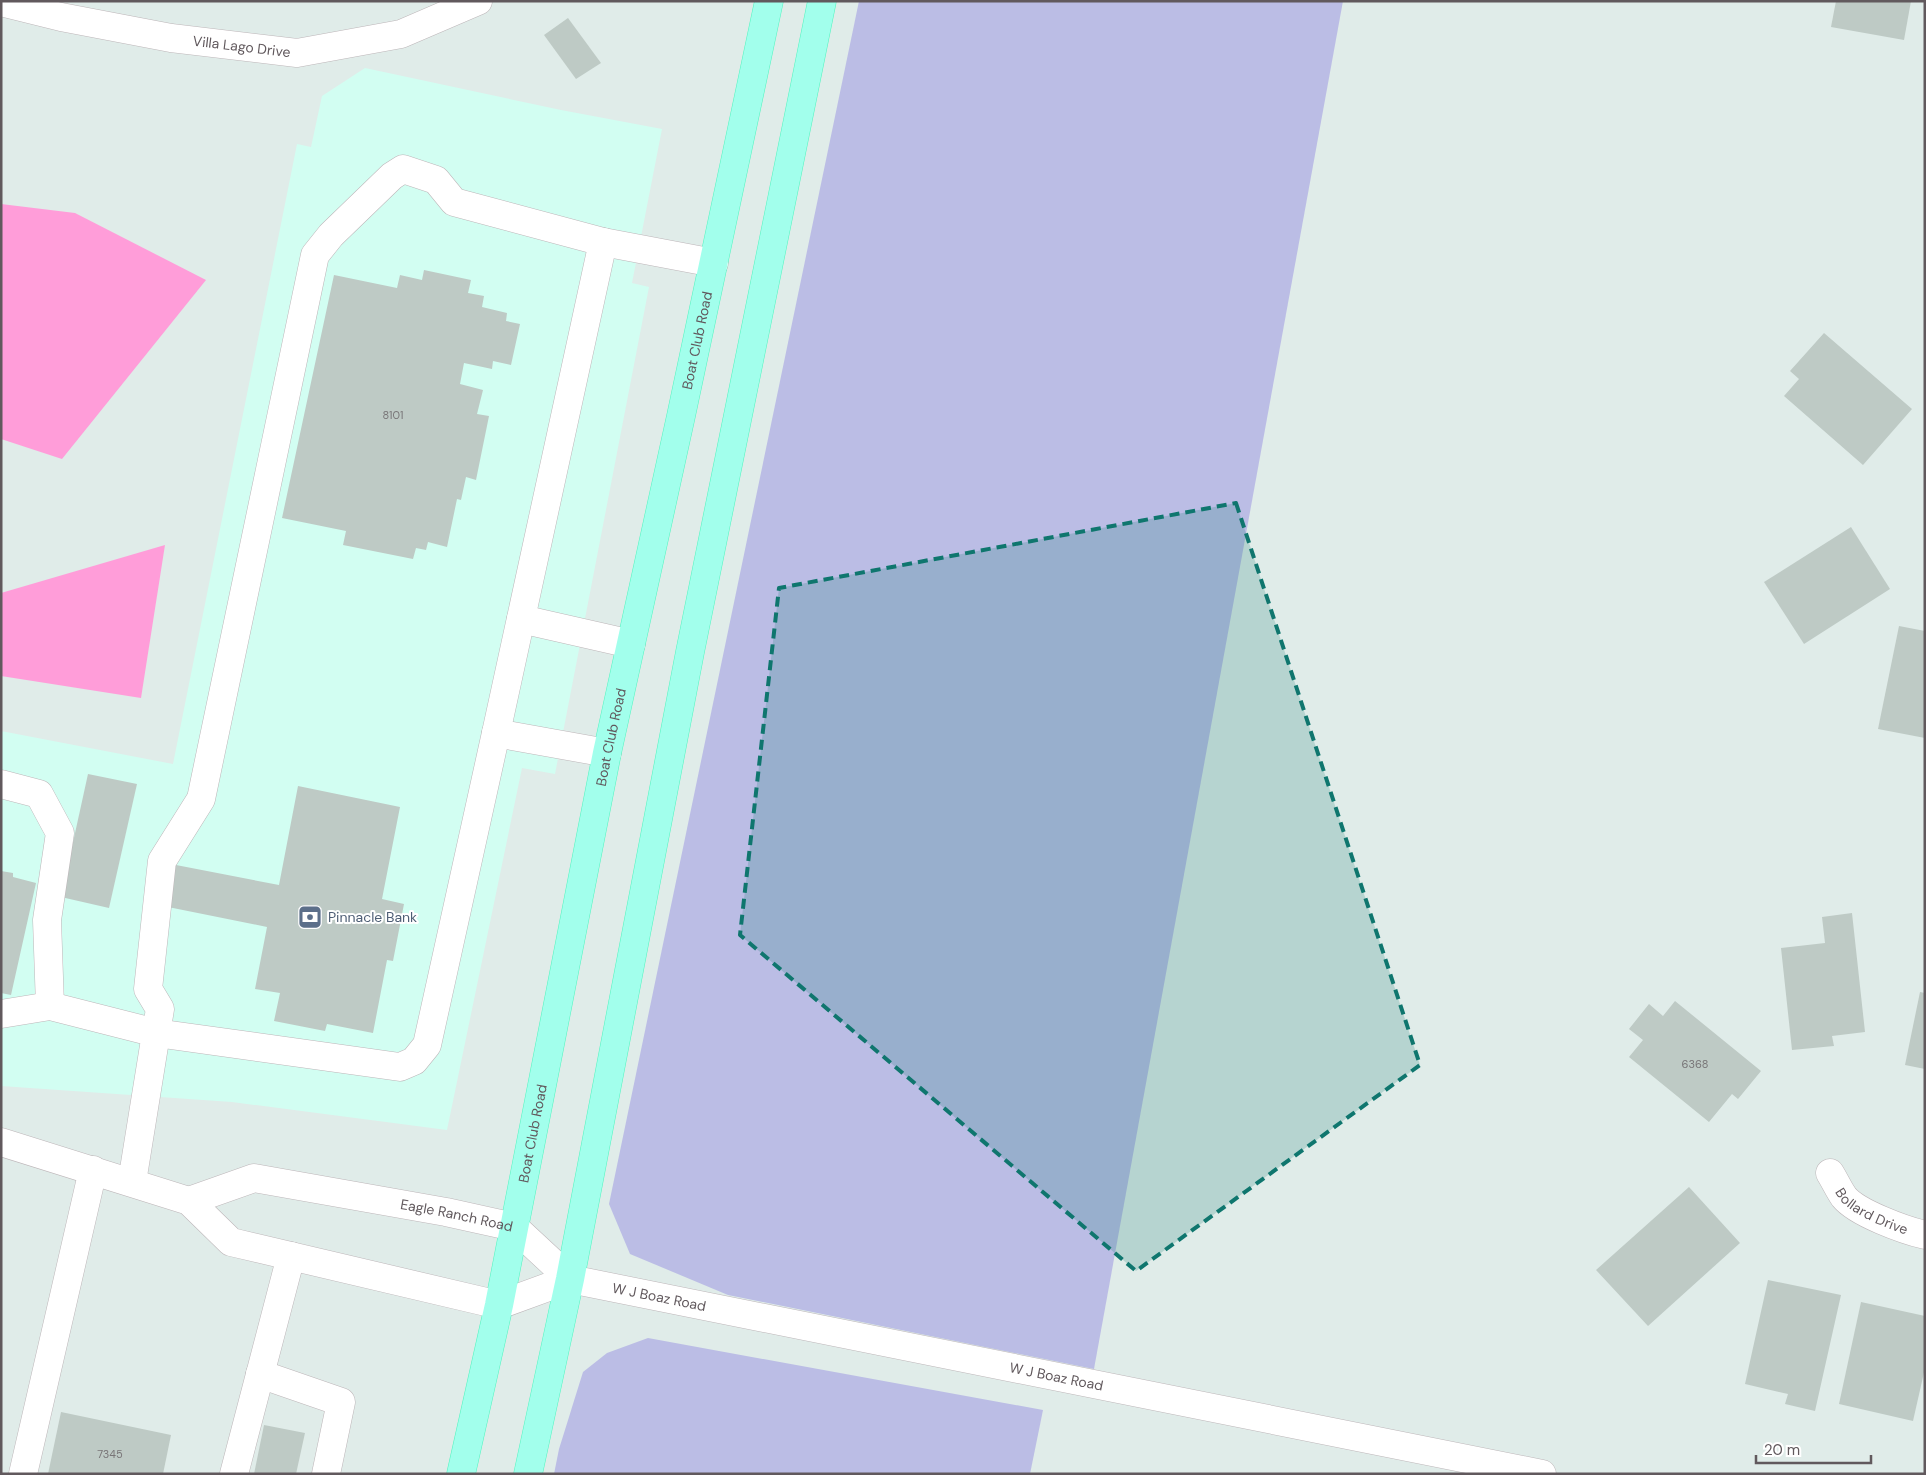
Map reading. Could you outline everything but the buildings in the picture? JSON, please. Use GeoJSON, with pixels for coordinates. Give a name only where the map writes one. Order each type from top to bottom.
{"type":"FeatureCollection","features":[{"type":"Feature","properties":{"kind":"main road","name":"Boat Club Road"},"geometry":{"type":"LineString","coordinates":[[461,1474],[514,1227],[607,753],[714,264],[769,1]]}},
{"type":"Feature","properties":{"kind":"main road"},"geometry":{"type":"LineString","coordinates":[[528,1474],[570,1279],[690,652],[822,1]]}},
{"type":"Feature","properties":{"kind":"street","name":"Villa Lago Drive"},"geometry":{"type":"LineString","coordinates":[[1,2],[61,18],[171,38],[297,53],[401,34],[471,4]]}},
{"type":"Feature","properties":{"kind":"street"},"geometry":{"type":"LineString","coordinates":[[132,1182],[160,1008],[148,989],[162,861],[201,799],[315,255],[331,234],[392,176],[403,169],[436,180],[454,202],[603,242],[714,264]]}},
{"type":"Feature","properties":{"kind":"street"},"geometry":{"type":"LineString","coordinates":[[1,1014],[50,1006],[156,1033],[400,1067],[414,1061],[427,1045],[603,242]]}},
{"type":"Feature","properties":{"kind":"street"},"geometry":{"type":"LineString","coordinates":[[521,620],[631,644]]}},
{"type":"Feature","properties":{"kind":"street"},"geometry":{"type":"LineString","coordinates":[[496,733],[607,753]]}},
{"type":"Feature","properties":{"kind":"street"},"geometry":{"type":"LineString","coordinates":[[1,784],[39,794],[60,833],[47,920],[50,1006]]}},
{"type":"Feature","properties":{"kind":"street"},"geometry":{"type":"LineString","coordinates":[[1,1142],[190,1201],[231,1242],[498,1305],[570,1279]]}},
{"type":"Feature","properties":{"kind":"street"},"geometry":{"type":"LineString","coordinates":[[23,1474],[93,1170]]}},
{"type":"Feature","properties":{"kind":"street","name":"Bollard Drive"},"geometry":{"type":"LineString","coordinates":[[1830,1173],[1845,1198],[1872,1216],[1907,1231],[1925,1235]]}},
{"type":"Feature","properties":{"kind":"street","name":"Eagle Ranch Road"},"geometry":{"type":"LineString","coordinates":[[190,1201],[254,1178],[446,1212],[514,1227],[570,1279]]}},
{"type":"Feature","properties":{"kind":"street"},"geometry":{"type":"LineString","coordinates":[[234,1474],[291,1256]]}},
{"type":"Feature","properties":{"kind":"street","name":"W J Boaz Road"},"geometry":{"type":"LineString","coordinates":[[570,1279],[1542,1474]]}},
{"type":"Feature","properties":{"kind":"street"},"geometry":{"type":"LineString","coordinates":[[260,1374],[341,1402],[326,1474]]}},
{"type":"Feature","properties":{"kind":"highlighted area"},"geometry":{"type":"Polygon","coordinates":[[[1236,503],[1420,1065],[1136,1271],[740,935],[779,588],[1236,503]]]}},
{"type":"Feature","properties":{"kind":"shaded area"},"geometry":{"type":"Polygon","coordinates":[[[859,1],[1343,1],[1094,1369],[728,1295],[630,1254],[609,1204],[859,1]]]}},
{"type":"Feature","properties":{"kind":"shaded area"},"geometry":{"type":"Polygon","coordinates":[[[365,68],[561,110],[662,129],[632,283],[649,287],[555,774],[522,768],[447,1130],[232,1102],[1,1086],[1,731],[173,764],[297,144],[311,147],[322,96],[365,68]]]}},
{"type":"Feature","properties":{"kind":"shaded area"},"geometry":{"type":"Polygon","coordinates":[[[1,204],[75,213],[206,280],[62,459],[1,439],[1,204]]]}},
{"type":"Feature","properties":{"kind":"shaded area"},"geometry":{"type":"Polygon","coordinates":[[[165,545],[141,698],[1,676],[1,593],[165,545]]]}},
{"type":"Feature","properties":{"kind":"shaded area"},"geometry":{"type":"Polygon","coordinates":[[[648,1338],[1043,1410],[1030,1474],[554,1474],[559,1449],[583,1372],[607,1353],[648,1338]]]}},
{"type":"Feature","properties":{"kind":"place","name":"Pinnacle Bank"},"geometry":{"type":"Point","coordinates":[310,917]}}]}
